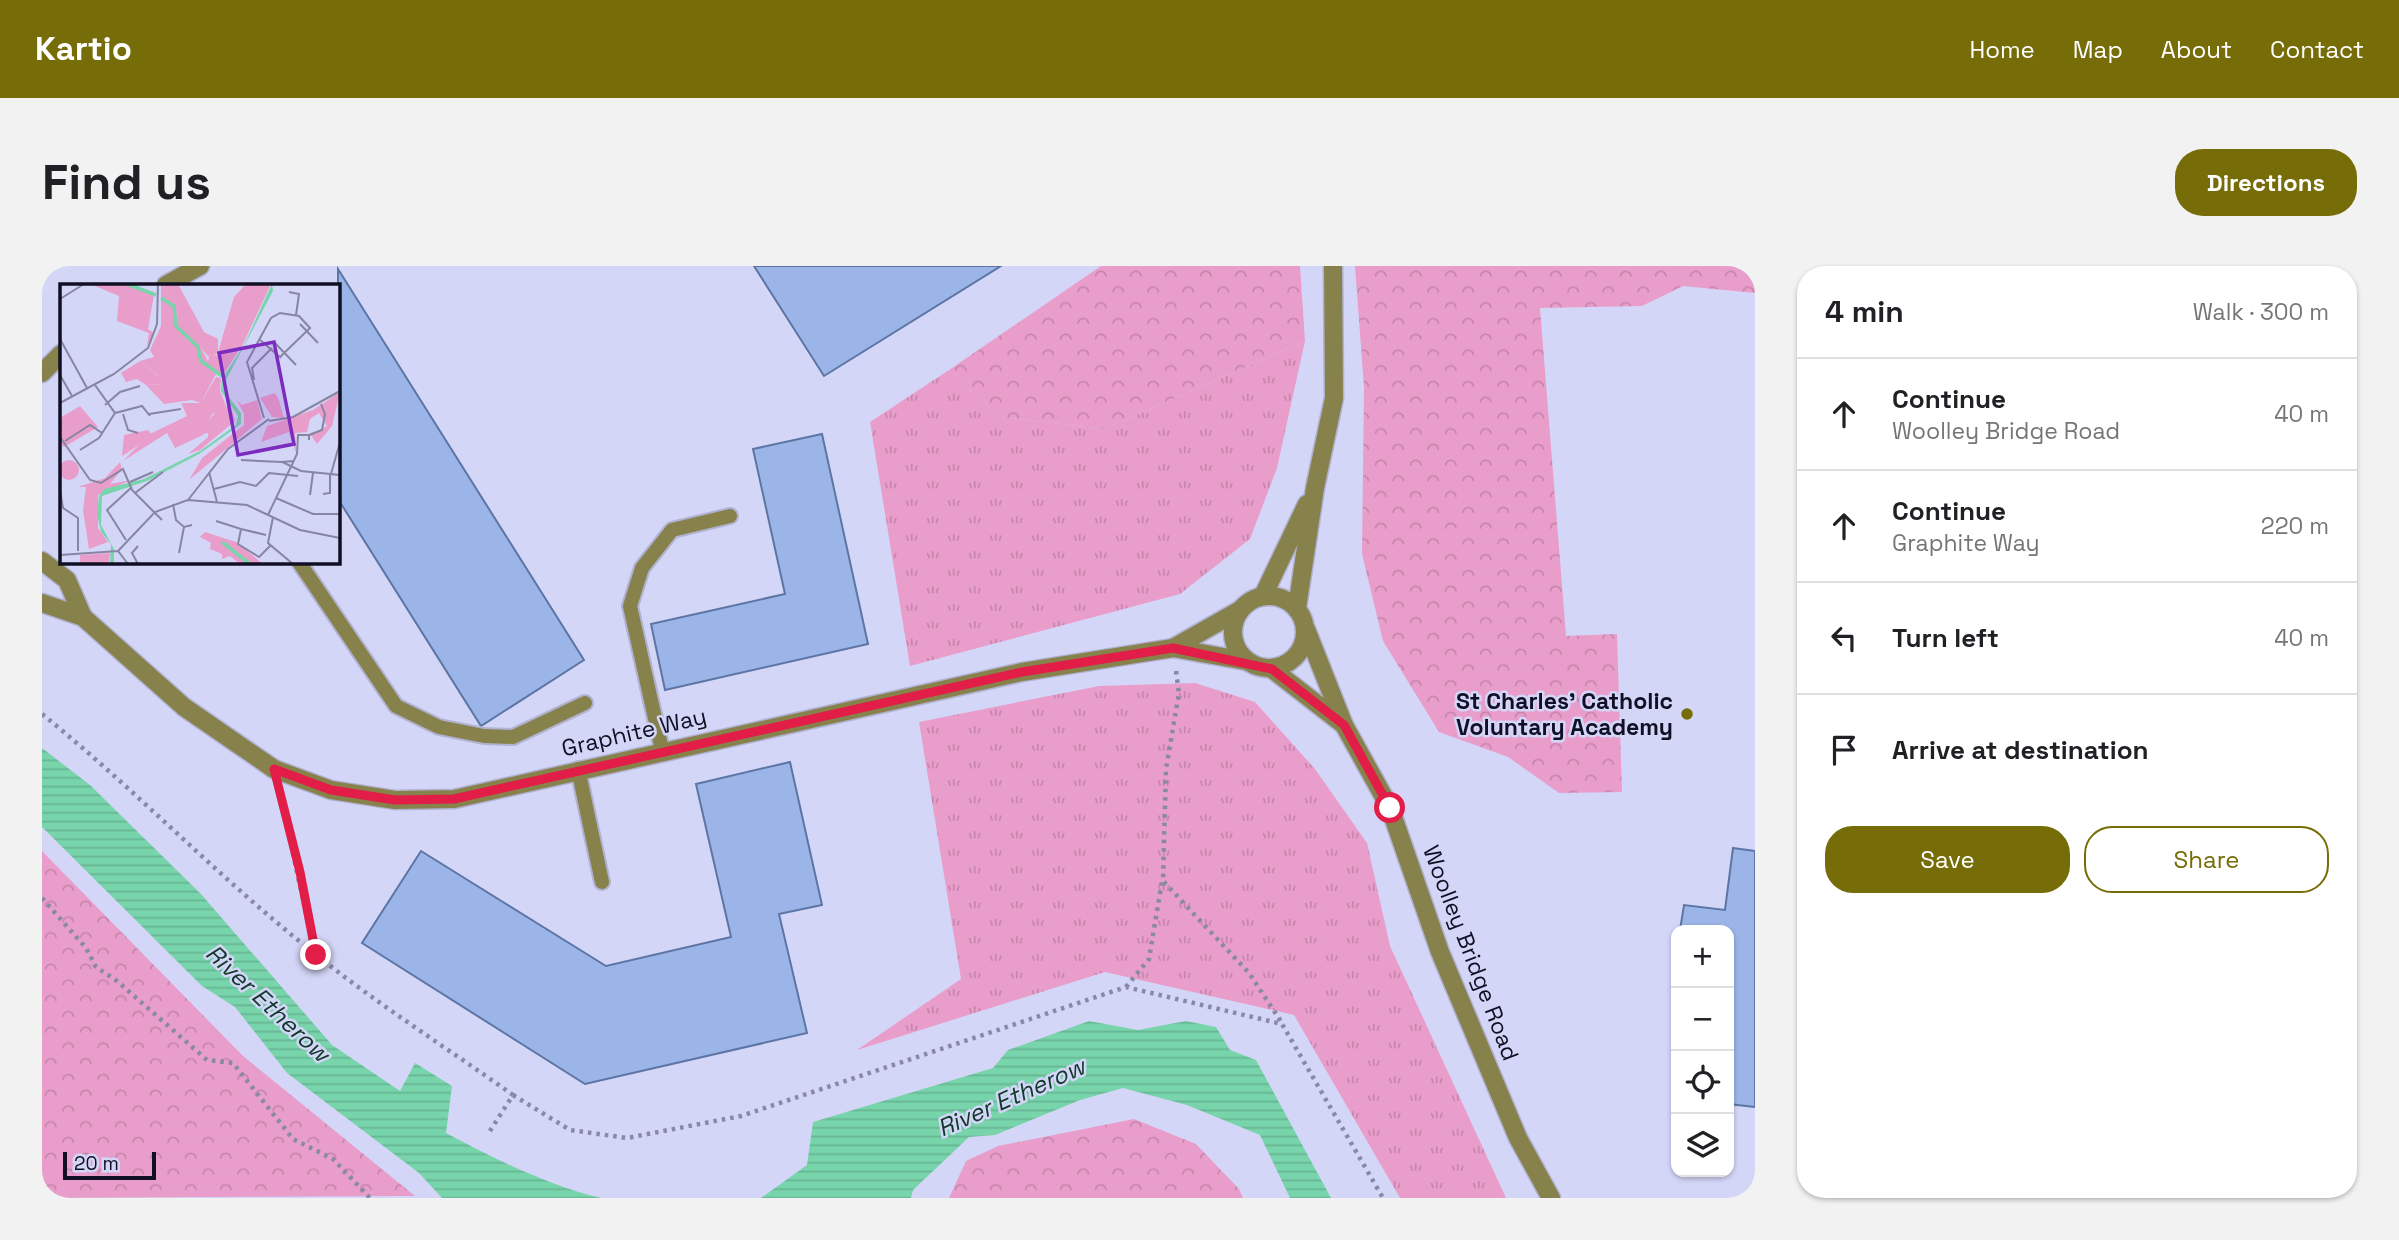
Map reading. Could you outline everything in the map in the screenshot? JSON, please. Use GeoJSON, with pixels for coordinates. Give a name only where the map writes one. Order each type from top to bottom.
{"type":"FeatureCollection","features":[{"type":"Feature","properties":{"kind":"street"},"geometry":{"type":"LineString","coordinates":[[168,284],[200,266]]}},
{"type":"Feature","properties":{"kind":"street"},"geometry":{"type":"LineString","coordinates":[[1297,608],[1315,488],[1334,398],[1333,266]]}},
{"type":"Feature","properties":{"kind":"street"},"geometry":{"type":"LineString","coordinates":[[42,373],[60,355]]}},
{"type":"Feature","properties":{"kind":"street"},"geometry":{"type":"LineString","coordinates":[[1264,596],[1315,488]]}},
{"type":"Feature","properties":{"kind":"street"},"geometry":{"type":"LineString","coordinates":[[42,561],[67,580],[83,617]]}},
{"type":"Feature","properties":{"kind":"street"},"geometry":{"type":"LineString","coordinates":[[1173,648],[1240,610],[1249,601],[1264,596],[1283,598],[1297,608],[1306,629],[1299,654],[1284,666],[1272,669],[1259,668],[1246,661],[1237,651],[1233,634],[1240,610]]}},
{"type":"Feature","properties":{"kind":"street"},"geometry":{"type":"LineString","coordinates":[[42,603],[83,617]]}},
{"type":"Feature","properties":{"kind":"street","name":"Graphite Way"},"geometry":{"type":"LineString","coordinates":[[83,617],[184,707],[274,769],[331,790],[395,800],[454,799],[662,750],[1022,672],[1173,648],[1246,661]]}},
{"type":"Feature","properties":{"kind":"street","name":"Woolley Bridge Road"},"geometry":{"type":"LineString","coordinates":[[1306,629],[1344,725],[1390,808],[1440,952],[1518,1138],[1551,1198]]}},
{"type":"Feature","properties":{"kind":"street","name":"Woolley Bridge Road"},"geometry":{"type":"LineString","coordinates":[[1272,669],[1344,725]]}},
{"type":"Feature","properties":{"kind":"lane"},"geometry":{"type":"LineString","coordinates":[[662,750],[630,606],[642,568],[672,530],[730,516]]}},
{"type":"Feature","properties":{"kind":"lane"},"geometry":{"type":"LineString","coordinates":[[300,564],[396,706],[428,722],[439,727],[484,736],[513,737],[585,703]]}},
{"type":"Feature","properties":{"kind":"lane"},"geometry":{"type":"LineString","coordinates":[[578,769],[602,882]]}},
{"type":"Feature","properties":{"kind":"path"},"geometry":{"type":"LineString","coordinates":[[42,714],[92,754],[234,887],[316,955],[513,1095],[569,1130],[627,1138],[741,1116],[1126,987],[1149,960],[1163,881],[1166,769],[1179,693],[1173,648]]}},
{"type":"Feature","properties":{"kind":"path"},"geometry":{"type":"LineString","coordinates":[[274,769],[300,872],[316,955]]}},
{"type":"Feature","properties":{"kind":"path"},"geometry":{"type":"LineString","coordinates":[[1163,881],[1249,973],[1282,1024],[1383,1198]]}},
{"type":"Feature","properties":{"kind":"path"},"geometry":{"type":"LineString","coordinates":[[42,898],[86,948],[96,967],[117,981],[207,1060],[233,1063],[293,1139],[333,1159],[370,1198]]}},
{"type":"Feature","properties":{"kind":"path"},"geometry":{"type":"LineString","coordinates":[[1126,987],[1282,1024]]}},
{"type":"Feature","properties":{"kind":"path"},"geometry":{"type":"LineString","coordinates":[[488,1135],[513,1095]]}},
{"type":"Feature","properties":{"kind":"green space"},"geometry":{"type":"Polygon","coordinates":[[[1101,266],[1300,266],[1305,341],[1104,429],[1000,417],[949,370],[1101,266]]]}},
{"type":"Feature","properties":{"kind":"green space"},"geometry":{"type":"Polygon","coordinates":[[[1355,266],[1755,266],[1755,293],[1683,286],[1642,306],[1540,308],[1566,636],[1617,634],[1622,792],[1559,793],[1508,757],[1439,732],[1383,641],[1362,554],[1364,388],[1355,266]]]}},
{"type":"Feature","properties":{"kind":"green space"},"geometry":{"type":"Polygon","coordinates":[[[1305,341],[1277,468],[1250,539],[1180,594],[910,666],[870,422],[949,370],[1000,417],[1104,429],[1305,341]]]}},
{"type":"Feature","properties":{"kind":"green space"},"geometry":{"type":"Polygon","coordinates":[[[1195,683],[1255,702],[1315,769],[1367,843],[1390,946],[1506,1198],[1400,1198],[1294,1015],[1105,972],[857,1050],[961,979],[919,722],[1099,686],[1195,683]]]}},
{"type":"Feature","properties":{"kind":"green space"},"geometry":{"type":"Polygon","coordinates":[[[42,851],[243,1056],[415,1196],[42,1198],[42,851]]]}},
{"type":"Feature","properties":{"kind":"green space"},"geometry":{"type":"Polygon","coordinates":[[[1134,1119],[1196,1144],[1239,1189],[1243,1198],[949,1198],[966,1161],[998,1146],[1134,1119]]]}},
{"type":"Feature","properties":{"kind":"water","name":"River Etherow"},"geometry":{"type":"Polygon","coordinates":[[[42,748],[90,785],[201,894],[332,1045],[400,1091],[415,1063],[452,1086],[446,1133],[541,1179],[601,1198],[442,1198],[419,1173],[287,1073],[235,1007],[202,986],[42,827],[42,748]]]}},
{"type":"Feature","properties":{"kind":"water","name":"River Etherow"},"geometry":{"type":"Polygon","coordinates":[[[1089,1021],[1138,1030],[1186,1021],[1216,1027],[1230,1050],[1256,1060],[1331,1198],[1290,1198],[1260,1135],[1187,1105],[1123,1088],[1080,1100],[995,1135],[969,1137],[913,1190],[911,1198],[761,1198],[807,1165],[813,1122],[993,1068],[1008,1050],[1089,1021]]]}},
{"type":"Feature","properties":{"kind":"building"},"geometry":{"type":"Polygon","coordinates":[[[754,266],[1001,266],[824,376],[754,266]]]}},
{"type":"Feature","properties":{"kind":"building"},"geometry":{"type":"Polygon","coordinates":[[[338,269],[584,660],[481,726],[340,502],[338,269]]]}},
{"type":"Feature","properties":{"kind":"building"},"geometry":{"type":"Polygon","coordinates":[[[822,434],[868,644],[665,690],[651,624],[785,594],[753,449],[822,434]]]}},
{"type":"Feature","properties":{"kind":"building"},"geometry":{"type":"Polygon","coordinates":[[[790,762],[822,905],[779,914],[807,1033],[585,1084],[362,943],[421,851],[606,966],[731,937],[696,784],[790,762]]]}},
{"type":"Feature","properties":{"kind":"building"},"geometry":{"type":"Polygon","coordinates":[[[1733,848],[1755,851],[1755,1107],[1734,1105],[1734,925],[1681,925],[1684,905],[1725,910],[1733,848]]]}},
{"type":"Feature","properties":{"kind":"place","name":"St Charles' Catholic Voluntary Academy"},"geometry":{"type":"Point","coordinates":[1687,714]}},
{"type":"Feature","properties":{"kind":"route"},"geometry":{"type":"LineString","coordinates":[[316,955],[300,872],[274,769],[331,790],[395,800],[454,799],[662,750],[1022,672],[1173,648],[1246,661],[1259,668],[1272,669],[1344,725],[1390,808]]}}]}
